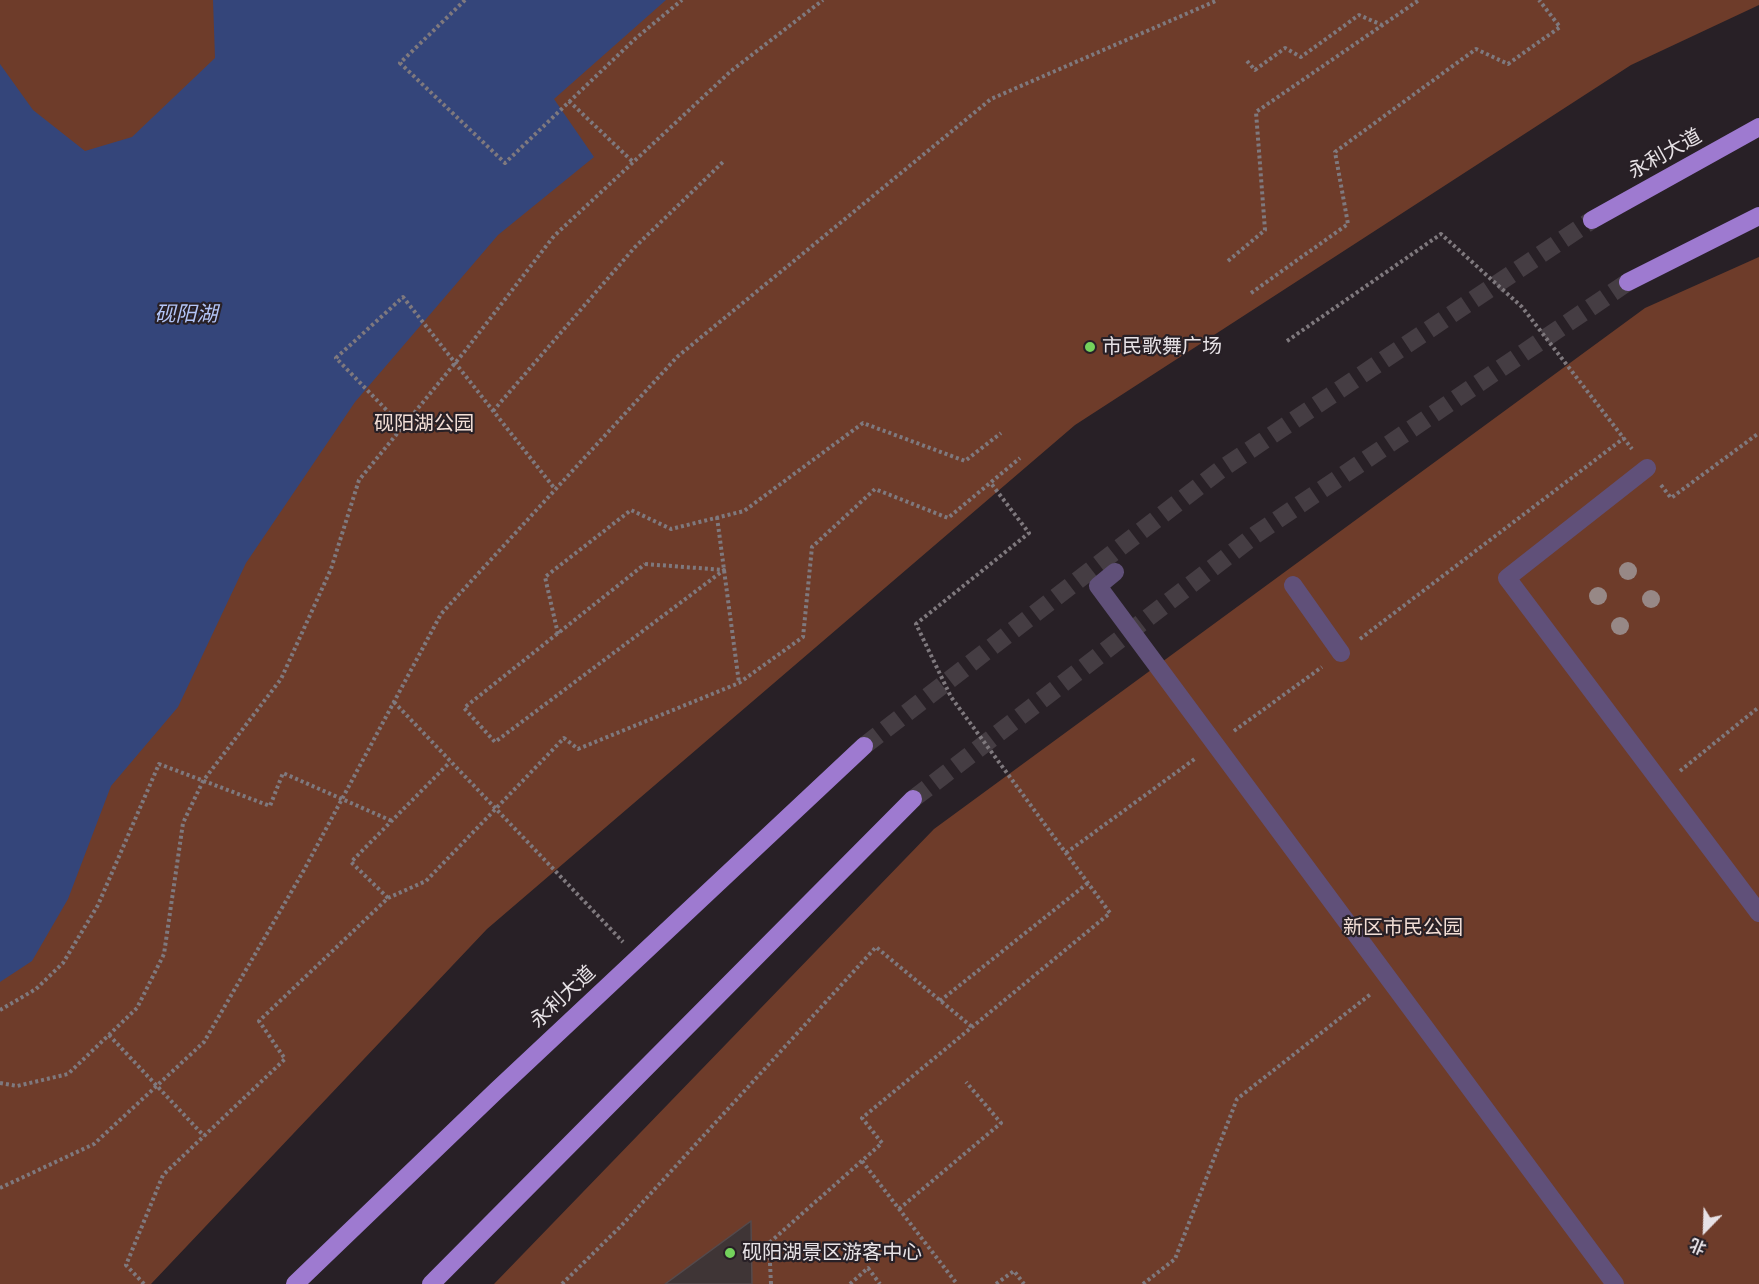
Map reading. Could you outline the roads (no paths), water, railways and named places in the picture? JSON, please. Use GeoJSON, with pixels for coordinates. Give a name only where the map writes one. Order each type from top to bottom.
{"type":"FeatureCollection","features":[{"type":"Feature","properties":{"kind":"main road","name":"永利大道"},"geometry":{"type":"LineString","coordinates":[[1592,220],[1759,127]]}},
{"type":"Feature","properties":{"kind":"main road"},"geometry":{"type":"LineString","coordinates":[[1628,282],[1759,216]]}},
{"type":"Feature","properties":{"kind":"main road","name":"永利大道"},"geometry":{"type":"LineString","coordinates":[[295,1284],[864,746]]}},
{"type":"Feature","properties":{"kind":"main road"},"geometry":{"type":"LineString","coordinates":[[431,1284],[913,799]]}},
{"type":"Feature","properties":{"kind":"street"},"geometry":{"type":"LineString","coordinates":[[1647,468],[1507,578],[1759,913]]}},
{"type":"Feature","properties":{"kind":"street"},"geometry":{"type":"LineString","coordinates":[[1115,572],[1098,585],[1615,1284]]}},
{"type":"Feature","properties":{"kind":"street"},"geometry":{"type":"LineString","coordinates":[[1293,585],[1341,653]]}},
{"type":"Feature","properties":{"kind":"water","name":"砚阳湖"},"geometry":{"type":"Polygon","coordinates":[[[213,0],[666,0],[554,99],[594,157],[498,235],[355,402],[246,563],[178,707],[111,786],[68,899],[32,961],[0,982],[0,64],[33,110],[85,151],[132,137],[215,58],[213,0]]]}},
{"type":"Feature","properties":{"kind":"tunnel"},"geometry":{"type":"LineString","coordinates":[[864,746],[1220,470],[1592,220]]}},
{"type":"Feature","properties":{"kind":"tunnel"},"geometry":{"type":"LineString","coordinates":[[913,799],[1255,535],[1628,282]]}},
{"type":"Feature","properties":{"kind":"place","name":"市民歌舞广场"},"geometry":{"type":"Point","coordinates":[1090,347]}},
{"type":"Feature","properties":{"kind":"place","name":"砚阳湖景区游客中心"},"geometry":{"type":"Point","coordinates":[730,1253]}},
{"type":"Feature","properties":{"kind":"park label","name":"砚阳湖公园"},"geometry":{"type":"Point","coordinates":[424,424]}},
{"type":"Feature","properties":{"kind":"park label","name":"新区市民公园"},"geometry":{"type":"Point","coordinates":[1403,928]}}]}
